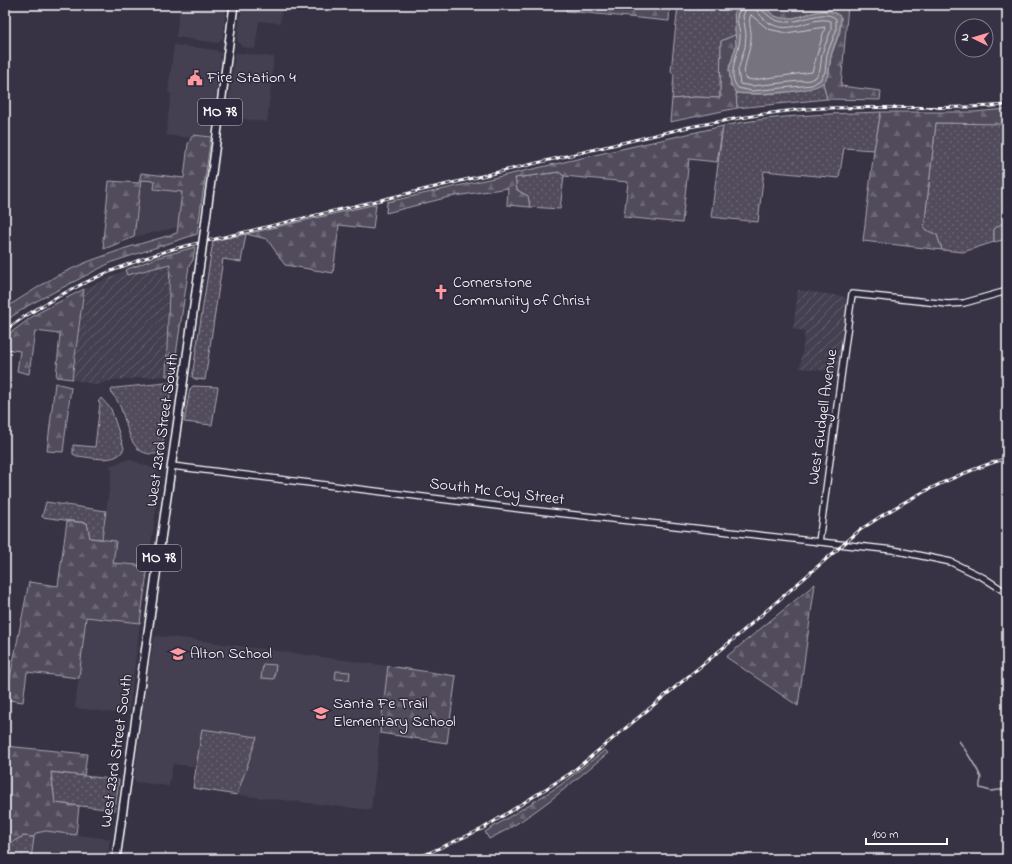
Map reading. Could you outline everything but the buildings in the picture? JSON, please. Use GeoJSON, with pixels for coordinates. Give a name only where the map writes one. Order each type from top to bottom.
{"type":"FeatureCollection","features":[{"type":"Feature","properties":{"kind":"main road","name":"West 23rd Street South"},"geometry":{"type":"LineString","coordinates":[[116,859],[206,220],[234,5]]}},
{"type":"Feature","properties":{"kind":"street","name":"West Gudgell Avenue"},"geometry":{"type":"LineString","coordinates":[[819,542],[852,294],[948,304],[964,303],[1007,291]]}},
{"type":"Feature","properties":{"kind":"street","name":"South Mc Coy Street"},"geometry":{"type":"LineString","coordinates":[[172,466],[521,509],[893,550],[951,562],[984,578],[1007,593]]}},
{"type":"Feature","properties":{"kind":"shaded area"},"geometry":{"type":"Polygon","coordinates":[[[180,5],[226,5],[223,37],[220,41],[218,43],[176,37],[180,5]]]}},
{"type":"Feature","properties":{"kind":"shaded area"},"geometry":{"type":"Polygon","coordinates":[[[242,5],[282,5],[280,23],[259,21],[255,49],[242,47],[237,40],[242,5]]]}},
{"type":"Feature","properties":{"kind":"shaded area"},"geometry":{"type":"Polygon","coordinates":[[[174,45],[215,50],[221,53],[211,137],[193,135],[191,138],[166,135],[171,93],[168,92],[174,45]]]}},
{"type":"Feature","properties":{"kind":"shaded area"},"geometry":{"type":"Polygon","coordinates":[[[238,53],[274,57],[267,122],[227,117],[235,54],[238,53]]]}},
{"type":"Feature","properties":{"kind":"shaded area"},"geometry":{"type":"Polygon","coordinates":[[[141,180],[155,181],[154,189],[182,192],[178,227],[134,237],[141,180]]]}},
{"type":"Feature","properties":{"kind":"shaded area"},"geometry":{"type":"Polygon","coordinates":[[[170,263],[166,376],[112,380],[97,385],[72,379],[84,289],[125,270],[127,275],[170,263]]]}},
{"type":"Feature","properties":{"kind":"shaded area"},"geometry":{"type":"Polygon","coordinates":[[[798,290],[842,296],[848,300],[841,364],[835,372],[800,368],[805,331],[793,329],[798,290]]]}},
{"type":"Feature","properties":{"kind":"shaded area"},"geometry":{"type":"Polygon","coordinates":[[[129,459],[157,470],[159,474],[160,480],[148,566],[113,563],[116,541],[102,539],[112,470],[109,466],[129,459]]]}},
{"type":"Feature","properties":{"kind":"shaded area"},"geometry":{"type":"Polygon","coordinates":[[[86,617],[140,623],[129,710],[125,714],[75,708],[86,617]]]}},
{"type":"Feature","properties":{"kind":"shaded area","name":"Santa Fe Trail Elementary School"},"geometry":{"type":"Polygon","coordinates":[[[157,636],[388,666],[371,810],[237,795],[257,737],[202,729],[196,767],[173,764],[169,786],[136,782],[134,779],[147,679],[154,638],[157,636]]]}},
{"type":"Feature","properties":{"kind":"shaded area"},"geometry":{"type":"Polygon","coordinates":[[[46,831],[110,839],[107,859],[31,859],[34,837],[36,833],[46,831]]]}},
{"type":"Feature","properties":{"kind":"green space"},"geometry":{"type":"Polygon","coordinates":[[[567,5],[670,5],[669,21],[566,11],[567,5]]]}},
{"type":"Feature","properties":{"kind":"green space"},"geometry":{"type":"Polygon","coordinates":[[[678,5],[739,5],[734,12],[737,34],[721,41],[720,98],[695,97],[672,99],[674,75],[671,71],[678,5]]]}},
{"type":"Feature","properties":{"kind":"green space"},"geometry":{"type":"Polygon","coordinates":[[[763,5],[848,5],[841,86],[881,91],[880,100],[827,99],[823,83],[829,73],[831,56],[840,32],[841,17],[834,12],[826,11],[792,18],[783,18],[775,16],[763,5]]]}},
{"type":"Feature","properties":{"kind":"green space"},"geometry":{"type":"Polygon","coordinates":[[[737,34],[736,46],[729,69],[731,86],[736,93],[737,108],[670,122],[672,99],[695,97],[720,98],[721,41],[737,34]]]}},
{"type":"Feature","properties":{"kind":"green space"},"geometry":{"type":"Polygon","coordinates":[[[823,83],[827,99],[737,108],[736,93],[781,93],[804,89],[823,83]]]}},
{"type":"Feature","properties":{"kind":"green space"},"geometry":{"type":"Polygon","coordinates":[[[1007,109],[1007,123],[1003,124],[936,123],[924,229],[937,235],[942,250],[863,241],[874,150],[881,112],[974,112],[1007,109]]]}},
{"type":"Feature","properties":{"kind":"green space"},"geometry":{"type":"Polygon","coordinates":[[[881,112],[874,150],[844,148],[839,178],[764,171],[758,222],[711,217],[723,126],[782,117],[881,112]]]}},
{"type":"Feature","properties":{"kind":"green space"},"geometry":{"type":"Polygon","coordinates":[[[936,123],[1007,123],[1007,220],[994,229],[994,242],[963,252],[942,250],[937,235],[924,229],[936,123]]]}},
{"type":"Feature","properties":{"kind":"green space"},"geometry":{"type":"Polygon","coordinates":[[[723,126],[717,162],[689,159],[682,223],[624,217],[628,182],[564,176],[559,172],[515,178],[517,190],[528,196],[530,207],[507,205],[508,188],[449,197],[386,213],[387,202],[723,126]]]}},
{"type":"Feature","properties":{"kind":"green space"},"geometry":{"type":"Polygon","coordinates":[[[193,135],[211,137],[197,234],[112,262],[29,305],[5,321],[5,308],[56,276],[87,262],[126,248],[177,233],[182,192],[154,189],[155,181],[141,180],[134,237],[104,249],[103,240],[109,181],[139,183],[141,173],[184,178],[188,144],[193,135]]]}},
{"type":"Feature","properties":{"kind":"green space"},"geometry":{"type":"Polygon","coordinates":[[[559,172],[564,176],[560,209],[530,207],[528,196],[517,190],[515,178],[559,172]]]}},
{"type":"Feature","properties":{"kind":"green space"},"geometry":{"type":"Polygon","coordinates":[[[376,204],[373,229],[339,225],[333,273],[285,265],[267,239],[246,234],[376,204]]]}},
{"type":"Feature","properties":{"kind":"green space"},"geometry":{"type":"Polygon","coordinates":[[[1007,220],[1007,239],[994,242],[994,229],[1007,220]]]}},
{"type":"Feature","properties":{"kind":"green space"},"geometry":{"type":"Polygon","coordinates":[[[246,234],[241,262],[223,259],[205,380],[195,379],[192,377],[213,241],[246,234]]]}},
{"type":"Feature","properties":{"kind":"green space"},"geometry":{"type":"Polygon","coordinates":[[[195,247],[193,260],[189,266],[173,375],[166,376],[170,264],[127,275],[125,270],[159,257],[195,247]]]}},
{"type":"Feature","properties":{"kind":"green space"},"geometry":{"type":"Polygon","coordinates":[[[84,289],[72,379],[56,377],[60,334],[35,331],[29,374],[17,371],[20,351],[5,349],[5,337],[36,314],[84,289]]]}},
{"type":"Feature","properties":{"kind":"green space"},"geometry":{"type":"Polygon","coordinates":[[[55,383],[71,387],[63,452],[47,451],[55,383]]]}},
{"type":"Feature","properties":{"kind":"green space"},"geometry":{"type":"Polygon","coordinates":[[[172,383],[161,453],[148,454],[140,450],[133,443],[118,402],[111,390],[115,388],[172,383]]]}},
{"type":"Feature","properties":{"kind":"green space"},"geometry":{"type":"Polygon","coordinates":[[[193,386],[218,387],[212,425],[184,422],[190,389],[193,386]]]}},
{"type":"Feature","properties":{"kind":"green space"},"geometry":{"type":"Polygon","coordinates":[[[101,398],[111,409],[124,448],[116,457],[104,459],[77,456],[73,454],[73,445],[95,447],[100,403],[98,402],[101,398]]]}},
{"type":"Feature","properties":{"kind":"green space"},"geometry":{"type":"Polygon","coordinates":[[[46,502],[106,511],[102,539],[90,538],[87,523],[42,517],[46,502]]]}},
{"type":"Feature","properties":{"kind":"green space"},"geometry":{"type":"Polygon","coordinates":[[[67,521],[87,523],[90,538],[116,541],[113,563],[148,566],[140,623],[86,617],[79,678],[27,672],[23,702],[9,700],[6,698],[29,582],[58,586],[67,521]]]}},
{"type":"Feature","properties":{"kind":"green space"},"geometry":{"type":"Polygon","coordinates":[[[815,584],[798,706],[726,657],[815,584]]]}},
{"type":"Feature","properties":{"kind":"green space"},"geometry":{"type":"Polygon","coordinates":[[[263,664],[276,665],[274,679],[261,678],[263,664]]]}},
{"type":"Feature","properties":{"kind":"green space"},"geometry":{"type":"Polygon","coordinates":[[[388,666],[456,676],[447,743],[380,733],[388,666]]]}},
{"type":"Feature","properties":{"kind":"green space"},"geometry":{"type":"Polygon","coordinates":[[[336,671],[350,672],[349,680],[335,679],[336,671]]]}},
{"type":"Feature","properties":{"kind":"green space"},"geometry":{"type":"Polygon","coordinates":[[[202,729],[257,737],[237,795],[193,788],[202,729]]]}},
{"type":"Feature","properties":{"kind":"green space"},"geometry":{"type":"Polygon","coordinates":[[[5,746],[87,754],[84,776],[51,772],[55,803],[79,806],[76,835],[46,831],[36,833],[34,837],[23,836],[9,844],[8,859],[5,859],[5,746]]]}},
{"type":"Feature","properties":{"kind":"green space"},"geometry":{"type":"Polygon","coordinates":[[[605,750],[608,753],[551,800],[521,821],[489,839],[485,832],[559,786],[605,750]]]}},
{"type":"Feature","properties":{"kind":"green space"},"geometry":{"type":"Polygon","coordinates":[[[51,772],[119,780],[115,810],[55,803],[51,772]]]}},
{"type":"Feature","properties":{"kind":"green space"},"geometry":{"type":"Polygon","coordinates":[[[23,836],[34,837],[31,859],[8,859],[9,844],[23,836]]]}},
{"type":"Feature","properties":{"kind":"water"},"geometry":{"type":"Polygon","coordinates":[[[739,5],[763,5],[773,15],[783,18],[792,18],[826,11],[834,12],[841,17],[840,29],[831,56],[828,73],[824,82],[809,89],[796,91],[755,94],[736,93],[731,86],[729,69],[736,46],[734,12],[739,5]]]}},
{"type":"Feature","properties":{"kind":"waterway"},"geometry":{"type":"LineString","coordinates":[[959,741],[980,775],[980,788],[991,791],[1007,789]]}},
{"type":"Feature","properties":{"kind":"railway"},"geometry":{"type":"LineString","coordinates":[[5,330],[44,304],[86,282],[129,264],[173,249],[689,127],[756,115],[807,109],[1007,105]]}},
{"type":"Feature","properties":{"kind":"railway"},"geometry":{"type":"LineString","coordinates":[[415,859],[482,829],[571,773],[729,643],[860,530],[931,488],[988,464],[1007,458]]}},
{"type":"Feature","properties":{"kind":"place","name":"Fire Station 4"},"geometry":{"type":"Point","coordinates":[195,78]}},
{"type":"Feature","properties":{"kind":"place","name":"Cornerstone Community of Christ"},"geometry":{"type":"Point","coordinates":[441,292]}},
{"type":"Feature","properties":{"kind":"place","name":"Alton School"},"geometry":{"type":"Point","coordinates":[178,654]}},
{"type":"Feature","properties":{"kind":"place","name":"Santa Fe Trail Elementary School"},"geometry":{"type":"Point","coordinates":[321,713]}}]}
